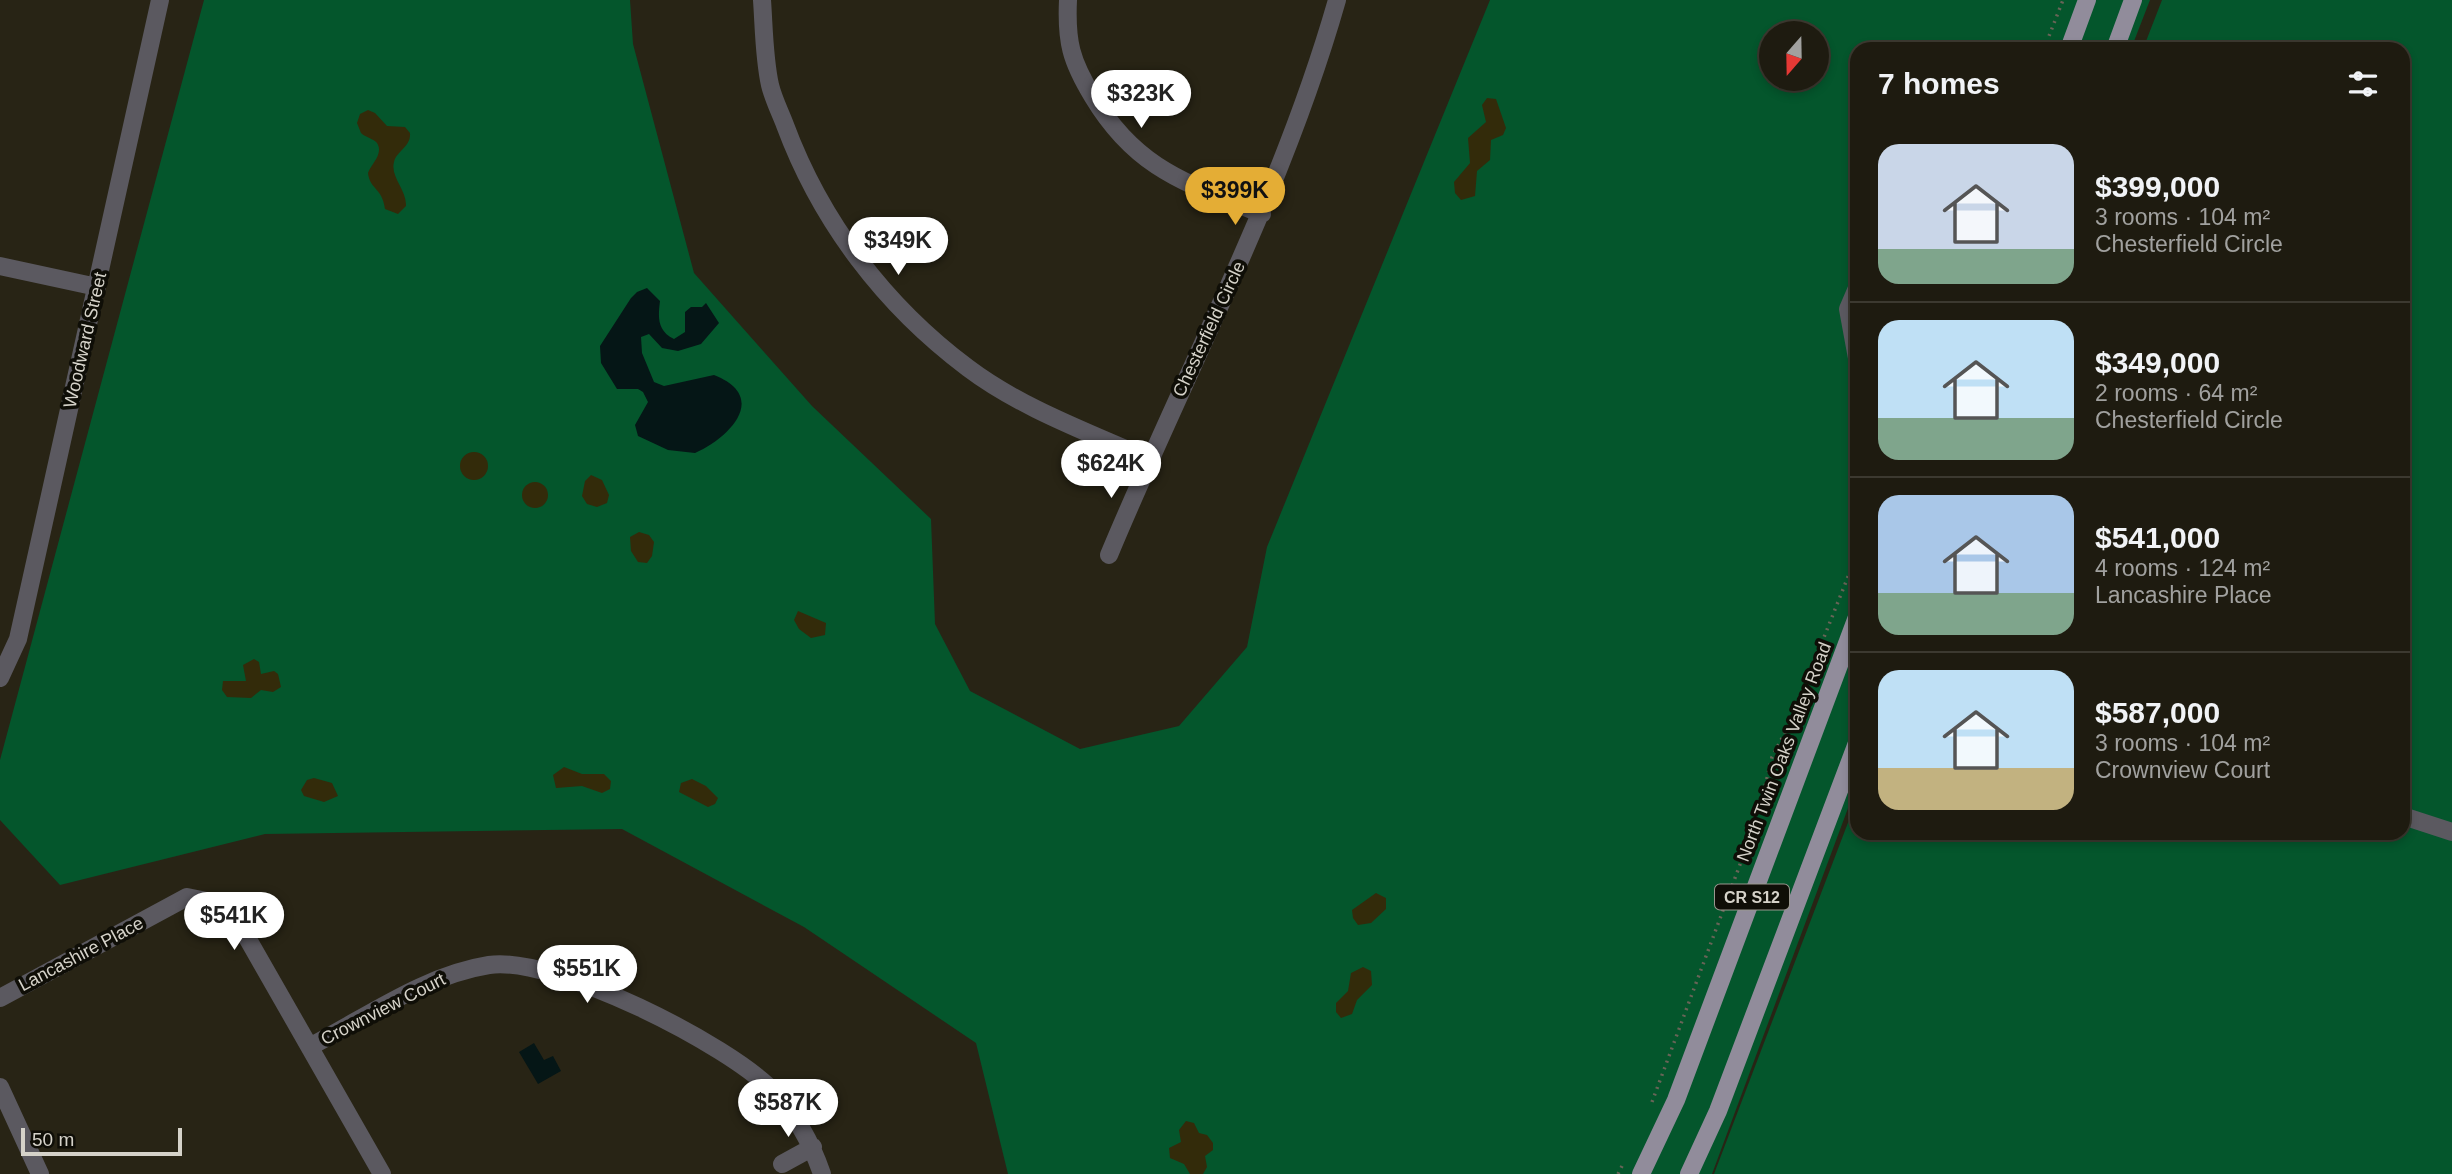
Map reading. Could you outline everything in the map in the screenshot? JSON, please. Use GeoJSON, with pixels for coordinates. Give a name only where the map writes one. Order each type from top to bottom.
{"type":"FeatureCollection","features":[{"type":"Feature","properties":{"kind":"main road"},"geometry":{"type":"LineString","coordinates":[[2072,42],[2087,0]]}},
{"type":"Feature","properties":{"kind":"main road"},"geometry":{"type":"LineString","coordinates":[[2118,42],[2133,0]]}},
{"type":"Feature","properties":{"kind":"main road"},"geometry":{"type":"LineString","coordinates":[[2078,24],[2079,42]]}},
{"type":"Feature","properties":{"kind":"main road","name":"North Twin Oaks Valley Road"},"geometry":{"type":"LineString","coordinates":[[1641,1174],[1676,1100],[1850,636]]}},
{"type":"Feature","properties":{"kind":"main road","name":"CR S12"},"geometry":{"type":"LineString","coordinates":[[1689,1174],[1718,1111],[1850,762]]}},
{"type":"Feature","properties":{"kind":"street","name":"Woodward Street"},"geometry":{"type":"LineString","coordinates":[[0,678],[18,639],[160,0]]}},
{"type":"Feature","properties":{"kind":"street"},"geometry":{"type":"LineString","coordinates":[[762,0],[770,85],[791,141],[826,213],[859,262],[906,316],[969,369],[1033,407],[1148,459]]}},
{"type":"Feature","properties":{"kind":"street"},"geometry":{"type":"LineString","coordinates":[[1068,0],[1066,37],[1080,76],[1111,127],[1134,151],[1185,183],[1262,214]]}},
{"type":"Feature","properties":{"kind":"street","name":"Chesterfield Circle"},"geometry":{"type":"LineString","coordinates":[[1108,555],[1148,459],[1262,214],[1337,0]]}},
{"type":"Feature","properties":{"kind":"street"},"geometry":{"type":"LineString","coordinates":[[0,267],[97,286]]}},
{"type":"Feature","properties":{"kind":"street"},"geometry":{"type":"LineString","coordinates":[[2410,818],[2452,832]]}},
{"type":"Feature","properties":{"kind":"street","name":"Lancashire Place"},"geometry":{"type":"LineString","coordinates":[[0,998],[187,897],[221,904],[237,920],[382,1174]]}},
{"type":"Feature","properties":{"kind":"street","name":"Crownview Court"},"geometry":{"type":"LineString","coordinates":[[311,1046],[447,974],[492,965],[541,968],[583,982],[724,1051],[774,1092],[813,1147],[822,1174]]}},
{"type":"Feature","properties":{"kind":"street"},"geometry":{"type":"LineString","coordinates":[[0,1087],[40,1174]]}},
{"type":"Feature","properties":{"kind":"street"},"geometry":{"type":"LineString","coordinates":[[782,1164],[813,1147]]}},
{"type":"Feature","properties":{"kind":"path"},"geometry":{"type":"LineString","coordinates":[[2047,42],[2063,0]]}},
{"type":"Feature","properties":{"kind":"path"},"geometry":{"type":"LineString","coordinates":[[1649,1108],[1758,817],[1772,757],[1790,723],[1850,572]]}},
{"type":"Feature","properties":{"kind":"path"},"geometry":{"type":"LineString","coordinates":[[1618,1174],[1623,1163]]}},
{"type":"Feature","properties":{"kind":"green space"},"geometry":{"type":"Polygon","coordinates":[[[204,0],[630,0],[633,44],[694,273],[812,406],[931,519],[935,624],[970,691],[1080,749],[1179,726],[1247,647],[1267,547],[1490,0],[2150,0],[2134,42],[1850,42],[1850,803],[1712,1174],[1008,1174],[976,1043],[804,927],[622,829],[265,834],[60,885],[0,820],[0,760],[204,0]]]}},
{"type":"Feature","properties":{"kind":"green space"},"geometry":{"type":"Polygon","coordinates":[[[2162,0],[2452,0],[2452,1174],[1714,1174],[1850,817],[1850,840],[2410,840],[2410,42],[2146,42],[2162,0]]]}},
{"type":"Feature","properties":{"kind":"sand"},"geometry":{"type":"Polygon","coordinates":[[[1487,98],[1496,99],[1506,128],[1503,135],[1491,140],[1490,160],[1477,171],[1475,196],[1461,200],[1455,193],[1454,182],[1470,163],[1468,138],[1486,122],[1482,105],[1487,98]]]}},
{"type":"Feature","properties":{"kind":"sand"},"geometry":{"type":"Polygon","coordinates":[[[368,110],[375,113],[387,126],[405,127],[410,133],[410,138],[398,154],[393,168],[406,200],[406,206],[398,214],[385,209],[381,196],[369,179],[368,173],[378,155],[379,147],[376,142],[361,133],[357,123],[360,114],[368,110]]]}},
{"type":"Feature","properties":{"kind":"sand"},"geometry":{"type":"Polygon","coordinates":[[[474,452],[484,456],[488,466],[484,476],[474,480],[464,476],[460,466],[464,456],[474,452]]]}},
{"type":"Feature","properties":{"kind":"sand"},"geometry":{"type":"Polygon","coordinates":[[[591,475],[602,480],[609,495],[607,503],[597,507],[587,504],[582,496],[585,481],[591,475]]]}},
{"type":"Feature","properties":{"kind":"sand"},"geometry":{"type":"Polygon","coordinates":[[[535,482],[544,486],[548,495],[544,504],[535,508],[526,504],[522,495],[526,486],[535,482]]]}},
{"type":"Feature","properties":{"kind":"sand"},"geometry":{"type":"Polygon","coordinates":[[[639,532],[649,535],[654,542],[652,556],[647,563],[638,562],[631,551],[630,537],[639,532]]]}},
{"type":"Feature","properties":{"kind":"sand"},"geometry":{"type":"Polygon","coordinates":[[[798,611],[826,623],[825,635],[811,638],[799,629],[794,620],[798,611]]]}},
{"type":"Feature","properties":{"kind":"sand"},"geometry":{"type":"Polygon","coordinates":[[[254,659],[259,662],[261,674],[274,671],[278,674],[281,687],[273,692],[261,690],[251,698],[227,697],[222,690],[223,681],[246,681],[243,665],[254,659]]]}},
{"type":"Feature","properties":{"kind":"sand"},"geometry":{"type":"Polygon","coordinates":[[[564,767],[582,774],[604,774],[611,781],[610,789],[602,793],[582,786],[556,788],[553,775],[564,767]]]}},
{"type":"Feature","properties":{"kind":"sand"},"geometry":{"type":"Polygon","coordinates":[[[314,778],[332,783],[338,796],[324,802],[304,796],[301,790],[307,780],[314,778]]]}},
{"type":"Feature","properties":{"kind":"sand"},"geometry":{"type":"Polygon","coordinates":[[[692,779],[706,786],[718,798],[715,804],[708,807],[679,792],[681,783],[692,779]]]}},
{"type":"Feature","properties":{"kind":"sand"},"geometry":{"type":"Polygon","coordinates":[[[1376,893],[1386,898],[1386,909],[1371,923],[1358,925],[1352,910],[1376,893]]]}},
{"type":"Feature","properties":{"kind":"sand"},"geometry":{"type":"Polygon","coordinates":[[[1363,967],[1371,971],[1372,985],[1357,1000],[1352,1014],[1341,1018],[1336,1012],[1336,1003],[1348,991],[1351,973],[1363,967]]]}},
{"type":"Feature","properties":{"kind":"sand"},"geometry":{"type":"Polygon","coordinates":[[[1186,1121],[1194,1123],[1199,1133],[1207,1135],[1213,1143],[1213,1150],[1205,1156],[1207,1167],[1203,1174],[1190,1174],[1184,1164],[1170,1158],[1169,1148],[1181,1142],[1179,1130],[1186,1121]]]}},
{"type":"Feature","properties":{"kind":"shaded area"},"geometry":{"type":"Polygon","coordinates":[[[647,288],[660,301],[659,318],[664,332],[674,339],[685,332],[685,312],[691,307],[702,307],[706,303],[719,323],[701,344],[678,351],[662,348],[649,334],[641,337],[642,353],[654,382],[664,386],[714,375],[731,384],[739,394],[742,405],[731,428],[695,453],[668,450],[638,436],[635,425],[648,402],[643,392],[638,389],[617,389],[601,363],[600,346],[631,298],[647,288]]]}},
{"type":"Feature","properties":{"kind":"shaded area"},"geometry":{"type":"Polygon","coordinates":[[[534,1043],[544,1060],[553,1056],[561,1071],[538,1084],[519,1052],[534,1043]]]}}]}
